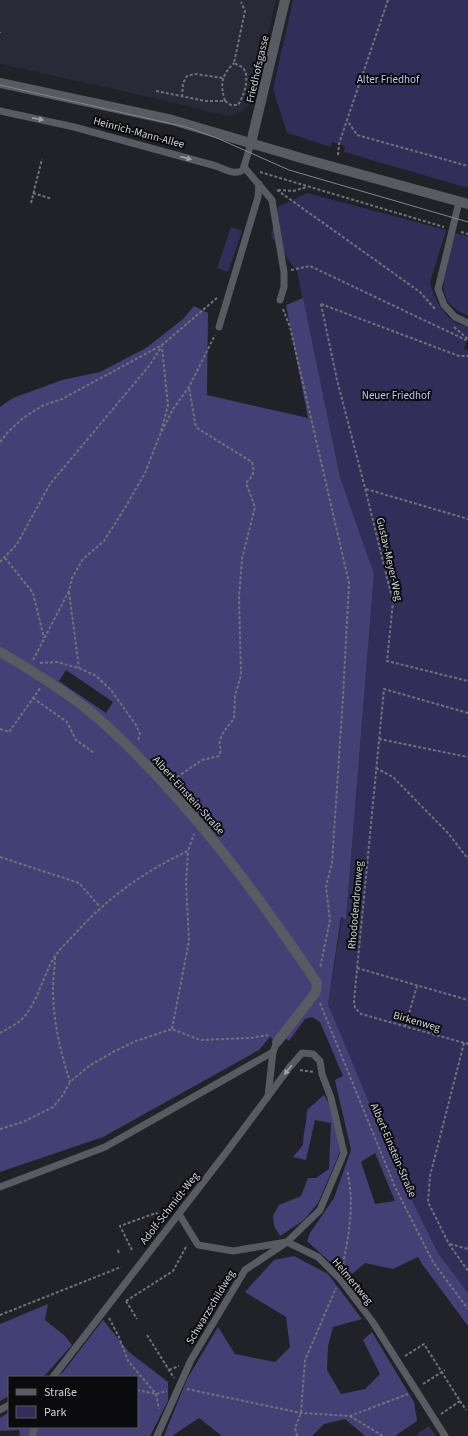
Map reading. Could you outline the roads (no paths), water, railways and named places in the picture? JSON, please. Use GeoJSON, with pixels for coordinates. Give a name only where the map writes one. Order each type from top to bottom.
{"type":"FeatureCollection","features":[{"type":"Feature","properties":{"kind":"street","name":"Friedhofsgasse"},"geometry":{"type":"LineString","coordinates":[[252,143],[285,0]]}},
{"type":"Feature","properties":{"kind":"street","name":"Heinrich-Mann-Allee"},"geometry":{"type":"LineString","coordinates":[[0,83],[172,120],[464,203]]}},
{"type":"Feature","properties":{"kind":"street","name":"Albert-Einstein-Straße"},"geometry":{"type":"LineString","coordinates":[[0,652],[28,668],[88,710],[127,744],[200,824],[272,917],[316,987],[278,1040]]}},
{"type":"Feature","properties":{"kind":"lane","name":"Heinrich-Mann-Allee"},"geometry":{"type":"LineString","coordinates":[[0,111],[74,127],[216,166],[235,173],[240,172],[244,167]]}},
{"type":"Feature","properties":{"kind":"lane"},"geometry":{"type":"LineString","coordinates":[[252,143],[244,167],[272,200],[284,272],[284,287],[280,300]]}},
{"type":"Feature","properties":{"kind":"lane"},"geometry":{"type":"LineString","coordinates":[[219,327],[233,285],[258,197],[259,184]]}},
{"type":"Feature","properties":{"kind":"lane"},"geometry":{"type":"LineString","coordinates":[[464,203],[452,230],[438,289],[444,305],[454,317],[468,323]]}},
{"type":"Feature","properties":{"kind":"lane"},"geometry":{"type":"LineString","coordinates":[[268,1096],[273,1052],[278,1040]]}},
{"type":"Feature","properties":{"kind":"lane"},"geometry":{"type":"LineString","coordinates":[[0,1187],[105,1147],[273,1052]]}},
{"type":"Feature","properties":{"kind":"lane","name":"Schwarzschildweg"},"geometry":{"type":"LineString","coordinates":[[157,1436],[191,1360],[245,1270],[287,1242],[320,1210],[344,1153],[331,1098],[322,1074],[320,1061],[313,1054],[302,1053],[288,1068],[268,1096]]}},
{"type":"Feature","properties":{"kind":"lane","name":"Adolf-Schmidt-Weg"},"geometry":{"type":"LineString","coordinates":[[54,1376],[268,1096]]}},
{"type":"Feature","properties":{"kind":"lane"},"geometry":{"type":"LineString","coordinates":[[179,1214],[198,1245],[233,1251],[287,1242]]}},
{"type":"Feature","properties":{"kind":"lane","name":"Helmertweg"},"geometry":{"type":"LineString","coordinates":[[287,1242],[318,1257],[340,1279],[372,1321],[445,1436]]}},
{"type":"Feature","properties":{"kind":"tram line"},"geometry":{"type":"LineString","coordinates":[[0,85],[186,127],[217,138],[289,170],[468,222]]}},
{"type":"Feature","properties":{"kind":"park label","name":"Alter Friedhof"},"geometry":{"type":"Point","coordinates":[388,79]}},
{"type":"Feature","properties":{"kind":"park label","name":"Neuer Friedhof"},"geometry":{"type":"Point","coordinates":[396,395]}}]}
